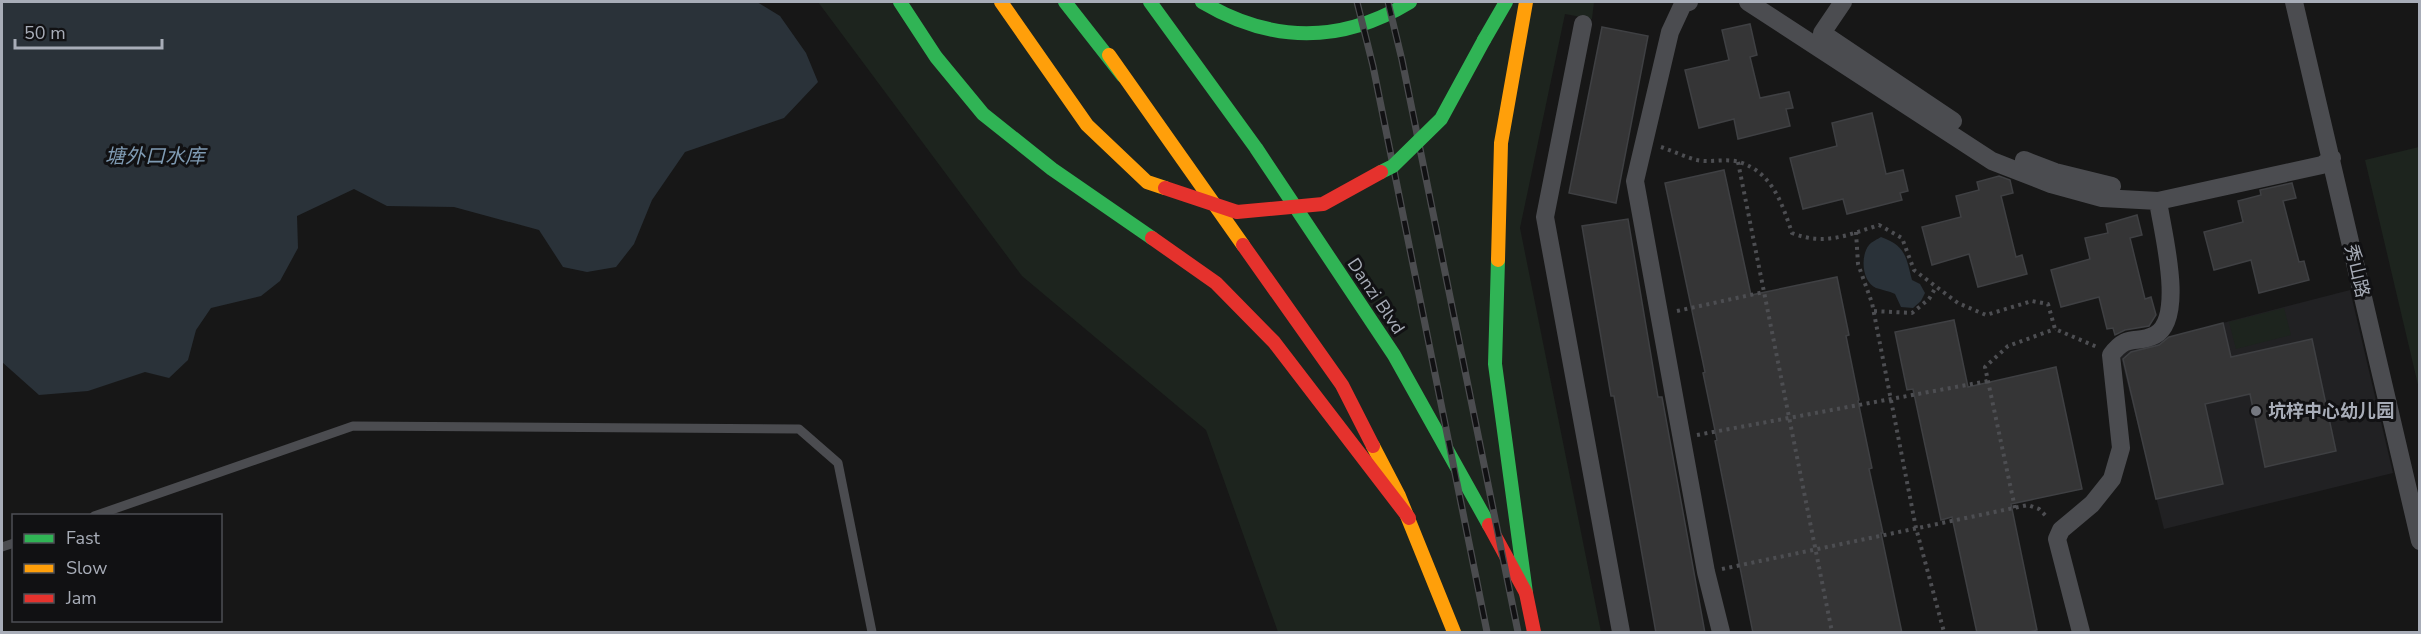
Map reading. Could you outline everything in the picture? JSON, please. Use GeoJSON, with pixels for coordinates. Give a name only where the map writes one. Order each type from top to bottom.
{"type":"FeatureCollection","features":[{"type":"Feature","properties":{"kind":"main road"},"geometry":{"type":"LineString","coordinates":[[900,2],[936,57],[983,114],[1052,169],[1216,283],[1275,342],[1408,518]]}},
{"type":"Feature","properties":{"kind":"main road"},"geometry":{"type":"LineString","coordinates":[[1001,2],[1087,125],[1147,182],[1237,212],[1323,204],[1393,166],[1441,119],[1506,2]]}},
{"type":"Feature","properties":{"kind":"main road"},"geometry":{"type":"LineString","coordinates":[[1065,2],[1123,76]]}},
{"type":"Feature","properties":{"kind":"main road"},"geometry":{"type":"LineString","coordinates":[[1075,2],[1123,76],[1342,385],[1399,496],[1454,633]]}},
{"type":"Feature","properties":{"kind":"main road","name":"Danzi Blvd"},"geometry":{"type":"LineString","coordinates":[[1150,2],[1256,148],[1394,355],[1455,460],[1526,593],[1534,633]]}},
{"type":"Feature","properties":{"kind":"main road"},"geometry":{"type":"LineString","coordinates":[[1202,2],[1232,19],[1261,28],[1294,33],[1331,31],[1365,24],[1398,10],[1410,2]]}},
{"type":"Feature","properties":{"kind":"main road"},"geometry":{"type":"LineString","coordinates":[[1526,2],[1501,143],[1495,364],[1526,593]]}},
{"type":"Feature","properties":{"kind":"street"},"geometry":{"type":"LineString","coordinates":[[1689,2],[1683,4],[1670,32],[1635,181],[1706,572],[1721,633]]}},
{"type":"Feature","properties":{"kind":"street"},"geometry":{"type":"LineString","coordinates":[[1748,2],[1992,161],[2051,184],[2102,198],[2157,201],[2322,165],[2332,158]]}},
{"type":"Feature","properties":{"kind":"street"},"geometry":{"type":"LineString","coordinates":[[1843,2],[1822,33],[1997,150],[2055,172],[2105,186],[2157,189],[2319,154],[2332,158]]}},
{"type":"Feature","properties":{"kind":"street","name":"秀山路"},"geometry":{"type":"LineString","coordinates":[[2294,2],[2420,541]]}},
{"type":"Feature","properties":{"kind":"street"},"geometry":{"type":"LineString","coordinates":[[1583,24],[1545,217],[1621,633]]}},
{"type":"Feature","properties":{"kind":"street"},"geometry":{"type":"LineString","coordinates":[[2081,633],[2057,539],[2061,530],[2092,504],[2112,479],[2121,448],[2112,353],[2121,342],[2155,335],[2166,326],[2172,304],[2157,201]]}},
{"type":"Feature","properties":{"kind":"lane"},"geometry":{"type":"LineString","coordinates":[[100,514],[353,426],[799,429],[837,463],[873,633]]}},
{"type":"Feature","properties":{"kind":"path"},"geometry":{"type":"LineString","coordinates":[[1644,141],[1698,160],[1738,161],[1763,174],[1773,186],[1792,233],[1809,240],[1840,238],[1879,225],[1902,238],[1914,270],[1958,303],[1986,315],[2032,300],[2048,304],[2055,329]]}},
{"type":"Feature","properties":{"kind":"path"},"geometry":{"type":"LineString","coordinates":[[1738,161],[1832,633]]}},
{"type":"Feature","properties":{"kind":"path"},"geometry":{"type":"LineString","coordinates":[[1856,232],[1858,264],[1874,311],[1916,528],[1944,633]]}},
{"type":"Feature","properties":{"kind":"path"},"geometry":{"type":"LineString","coordinates":[[1874,311],[1912,313],[1929,299],[1936,287]]}},
{"type":"Feature","properties":{"kind":"path"},"geometry":{"type":"LineString","coordinates":[[1659,314],[1764,292]]}},
{"type":"Feature","properties":{"kind":"path"},"geometry":{"type":"LineString","coordinates":[[2015,508],[1985,367],[2008,346],[2055,329],[2112,353]]}},
{"type":"Feature","properties":{"kind":"path"},"geometry":{"type":"LineString","coordinates":[[1682,438],[1988,381]]}},
{"type":"Feature","properties":{"kind":"path"},"geometry":{"type":"LineString","coordinates":[[1706,572],[2028,505],[2039,509],[2061,530]]}},
{"type":"Feature","properties":{"kind":"shaded area"},"geometry":{"type":"Polygon","coordinates":[[[818,2],[1594,2],[1592,19],[1565,14],[1520,228],[1601,632],[1278,632],[1206,430],[1022,276],[818,2]]]}},
{"type":"Feature","properties":{"kind":"shaded area"},"geometry":{"type":"Polygon","coordinates":[[[2420,147],[2419,389],[2365,160],[2420,147]]]}},
{"type":"Feature","properties":{"kind":"shaded area","name":"坑梓中心幼儿园"},"geometry":{"type":"Polygon","coordinates":[[[2350,290],[2393,473],[2164,529],[2119,350],[2350,290]]]}},
{"type":"Feature","properties":{"kind":"shaded area"},"geometry":{"type":"Polygon","coordinates":[[[2284,308],[2291,335],[2236,349],[2229,322],[2284,308]]]}},
{"type":"Feature","properties":{"kind":"water","name":"塘外口水库"},"geometry":{"type":"Polygon","coordinates":[[[2,2],[757,2],[780,16],[806,53],[818,82],[784,118],[685,152],[652,200],[634,244],[616,267],[587,272],[563,267],[539,230],[454,207],[387,206],[354,189],[297,216],[298,248],[280,281],[261,296],[211,308],[196,330],[188,360],[169,378],[145,372],[88,391],[39,395],[2,362],[2,2]]]}},
{"type":"Feature","properties":{"kind":"water"},"geometry":{"type":"Polygon","coordinates":[[[1881,237],[1896,244],[1904,253],[1912,280],[1920,284],[1925,293],[1921,301],[1913,308],[1901,307],[1895,294],[1871,285],[1865,275],[1866,250],[1870,244],[1881,237]]]}},
{"type":"Feature","properties":{"kind":"building"},"geometry":{"type":"Polygon","coordinates":[[[1750,24],[1757,55],[1750,57],[1760,98],[1789,92],[1793,108],[1786,109],[1790,126],[1738,139],[1734,119],[1699,128],[1685,70],[1729,60],[1722,30],[1750,24]]]}},
{"type":"Feature","properties":{"kind":"building"},"geometry":{"type":"Polygon","coordinates":[[[1602,27],[1648,36],[1616,203],[1569,193],[1602,27]]]}},
{"type":"Feature","properties":{"kind":"building"},"geometry":{"type":"Polygon","coordinates":[[[1872,113],[1886,174],[1903,170],[1908,191],[1900,193],[1902,200],[1847,214],[1843,199],[1803,209],[1790,158],[1837,146],[1832,123],[1872,113]]]}},
{"type":"Feature","properties":{"kind":"building"},"geometry":{"type":"Polygon","coordinates":[[[1724,170],[1751,295],[1837,277],[1872,468],[1869,469],[1902,633],[1753,633],[1715,441],[1717,440],[1703,373],[1705,372],[1665,183],[1724,170]]]}},
{"type":"Feature","properties":{"kind":"building"},"geometry":{"type":"Polygon","coordinates":[[[1999,176],[2010,180],[2013,193],[2001,196],[2016,257],[2022,255],[2027,274],[1978,287],[1969,254],[1932,265],[1922,227],[1961,217],[1956,196],[1979,190],[1977,182],[1999,176]]]}},
{"type":"Feature","properties":{"kind":"building"},"geometry":{"type":"Polygon","coordinates":[[[2292,183],[2296,198],[2283,201],[2299,262],[2304,261],[2309,280],[2259,293],[2251,260],[2214,270],[2204,232],[2243,222],[2238,201],[2261,195],[2260,190],[2292,183]]]}},
{"type":"Feature","properties":{"kind":"building"},"geometry":{"type":"Polygon","coordinates":[[[2137,215],[2142,235],[2130,238],[2145,299],[2151,297],[2156,315],[2149,326],[2125,330],[2115,335],[2113,328],[2107,329],[2099,297],[2061,307],[2051,270],[2090,259],[2085,238],[2108,233],[2106,224],[2137,215]]]}},
{"type":"Feature","properties":{"kind":"building"},"geometry":{"type":"Polygon","coordinates":[[[1628,219],[1658,397],[1662,397],[1705,633],[1656,633],[1614,396],[1611,396],[1582,226],[1628,219]]]}},
{"type":"Feature","properties":{"kind":"building"},"geometry":{"type":"Polygon","coordinates":[[[1954,320],[1968,387],[2056,367],[2082,489],[2011,504],[2037,630],[2024,633],[1977,633],[1952,517],[1941,520],[1913,389],[1907,390],[1895,332],[1954,320]]]}},
{"type":"Feature","properties":{"kind":"building"},"geometry":{"type":"Polygon","coordinates":[[[2223,323],[2231,357],[2312,339],[2336,451],[2265,467],[2250,394],[2205,404],[2223,484],[2156,499],[2123,359],[2131,352],[2159,345],[2169,337],[2223,323]]]}},
{"type":"Feature","properties":{"kind":"railway"},"geometry":{"type":"LineString","coordinates":[[1357,2],[1373,66],[1487,632]]}},
{"type":"Feature","properties":{"kind":"railway"},"geometry":{"type":"LineString","coordinates":[[1388,2],[1402,60],[1518,632]]}},
{"type":"Feature","properties":{"kind":"traffic: fast"},"geometry":{"type":"LineString","coordinates":[[900,2],[936,57],[983,114],[1052,169],[1152,238]]}},
{"type":"Feature","properties":{"kind":"traffic: fast"},"geometry":{"type":"LineString","coordinates":[[1065,2],[1123,76]]}},
{"type":"Feature","properties":{"kind":"traffic: fast"},"geometry":{"type":"LineString","coordinates":[[1150,2],[1256,148],[1394,355],[1489,525]]}},
{"type":"Feature","properties":{"kind":"traffic: fast"},"geometry":{"type":"LineString","coordinates":[[1202,2],[1254,25],[1280,31],[1306,33],[1332,31],[1358,25],[1384,16],[1410,2]]}},
{"type":"Feature","properties":{"kind":"traffic: fast"},"geometry":{"type":"LineString","coordinates":[[1484,40],[1506,2]]}},
{"type":"Feature","properties":{"kind":"traffic: fast"},"geometry":{"type":"LineString","coordinates":[[1381,172],[1393,166],[1441,119],[1484,40]]}},
{"type":"Feature","properties":{"kind":"traffic: fast"},"geometry":{"type":"LineString","coordinates":[[1498,260],[1495,364],[1526,593]]}},
{"type":"Feature","properties":{"kind":"traffic: slow"},"geometry":{"type":"LineString","coordinates":[[1001,2],[1087,125],[1147,182],[1165,188]]}},
{"type":"Feature","properties":{"kind":"traffic: slow"},"geometry":{"type":"LineString","coordinates":[[1498,260],[1501,143],[1526,2]]}},
{"type":"Feature","properties":{"kind":"traffic: slow"},"geometry":{"type":"LineString","coordinates":[[1109,55],[1243,245]]}},
{"type":"Feature","properties":{"kind":"traffic: slow"},"geometry":{"type":"LineString","coordinates":[[1373,446],[1399,496],[1454,632]]}},
{"type":"Feature","properties":{"kind":"traffic: jam"},"geometry":{"type":"LineString","coordinates":[[1165,188],[1237,212],[1323,204],[1381,172]]}},
{"type":"Feature","properties":{"kind":"traffic: jam"},"geometry":{"type":"LineString","coordinates":[[1152,238],[1216,283],[1274,342],[1409,518]]}},
{"type":"Feature","properties":{"kind":"traffic: jam"},"geometry":{"type":"LineString","coordinates":[[1243,245],[1342,385],[1373,446]]}},
{"type":"Feature","properties":{"kind":"traffic: jam"},"geometry":{"type":"LineString","coordinates":[[1489,525],[1526,593],[1534,632]]}},
{"type":"Feature","properties":{"kind":"place","name":"坑梓中心幼儿园"},"geometry":{"type":"Point","coordinates":[2256,411]}}]}
